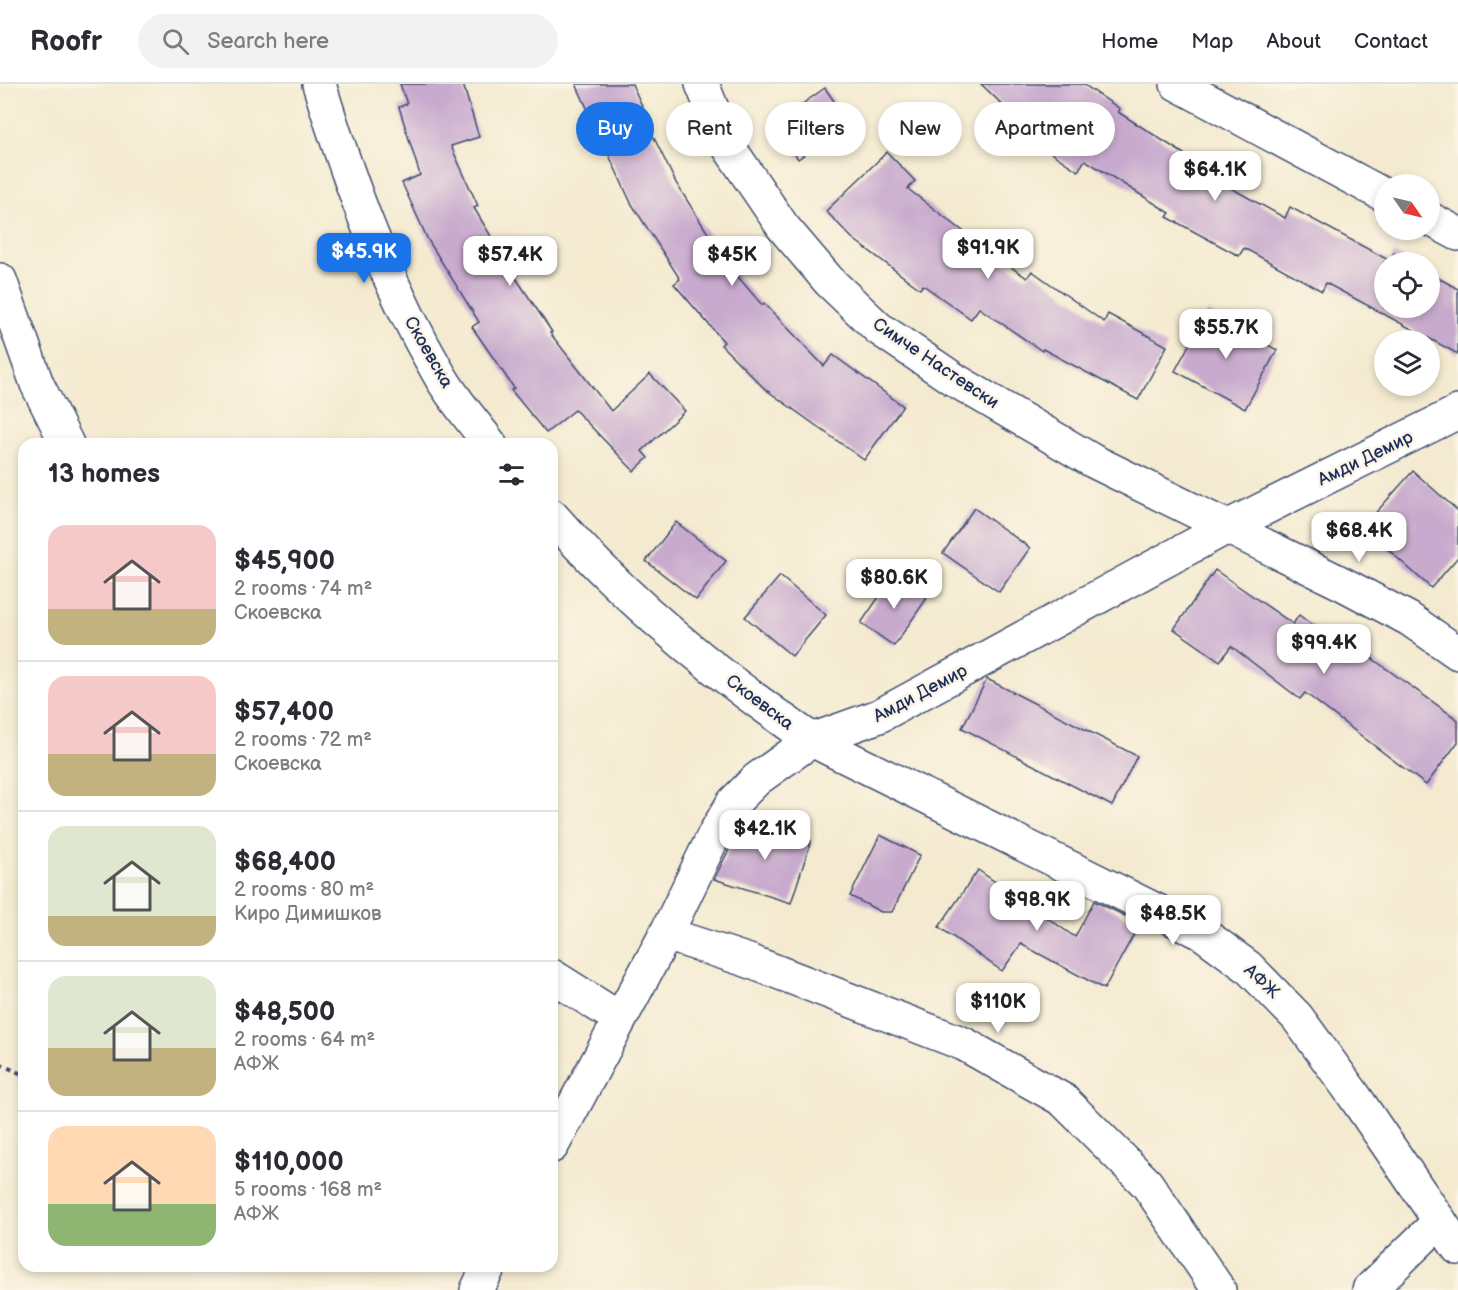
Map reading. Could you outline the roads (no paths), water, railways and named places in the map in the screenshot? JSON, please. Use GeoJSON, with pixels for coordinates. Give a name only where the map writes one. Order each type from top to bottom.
{"type":"FeatureCollection","features":[{"type":"Feature","properties":{"kind":"street","name":"Скоевска"},"geometry":{"type":"LineString","coordinates":[[319,84],[366,225],[396,293],[440,376],[486,438]]}},
{"type":"Feature","properties":{"kind":"street","name":"Симче Настевски"},"geometry":{"type":"LineString","coordinates":[[702,84],[726,142],[783,227],[829,281],[878,327],[955,380],[1093,461],[1381,604],[1458,653]]}},
{"type":"Feature","properties":{"kind":"street"},"geometry":{"type":"LineString","coordinates":[[1177,84],[1374,190]]}},
{"type":"Feature","properties":{"kind":"street"},"geometry":{"type":"LineString","coordinates":[[1440,224],[1458,234]]}},
{"type":"Feature","properties":{"kind":"street"},"geometry":{"type":"LineString","coordinates":[[0,280],[37,384],[64,438]]}},
{"type":"Feature","properties":{"kind":"street","name":"Амди Демир"},"geometry":{"type":"LineString","coordinates":[[558,1135],[666,934],[733,803],[757,779],[812,740],[879,716],[1227,527],[1458,412]]}},
{"type":"Feature","properties":{"kind":"street","name":"Скоевска"},"geometry":{"type":"LineString","coordinates":[[558,522],[609,577],[702,658],[759,704],[812,740]]}},
{"type":"Feature","properties":{"kind":"street","name":"АФЖ"},"geometry":{"type":"LineString","coordinates":[[812,740],[1193,928],[1248,967],[1297,1017],[1458,1248]]}},
{"type":"Feature","properties":{"kind":"street"},"geometry":{"type":"LineString","coordinates":[[666,934],[749,961],[964,1044],[1063,1100],[1147,1184],[1219,1290]]}},
{"type":"Feature","properties":{"kind":"street"},"geometry":{"type":"LineString","coordinates":[[558,980],[620,1019]]}},
{"type":"Feature","properties":{"kind":"street"},"geometry":{"type":"LineString","coordinates":[[1369,1290],[1440,1221]]}},
{"type":"Feature","properties":{"kind":"street"},"geometry":{"type":"LineString","coordinates":[[477,1290],[486,1272]]}}]}
